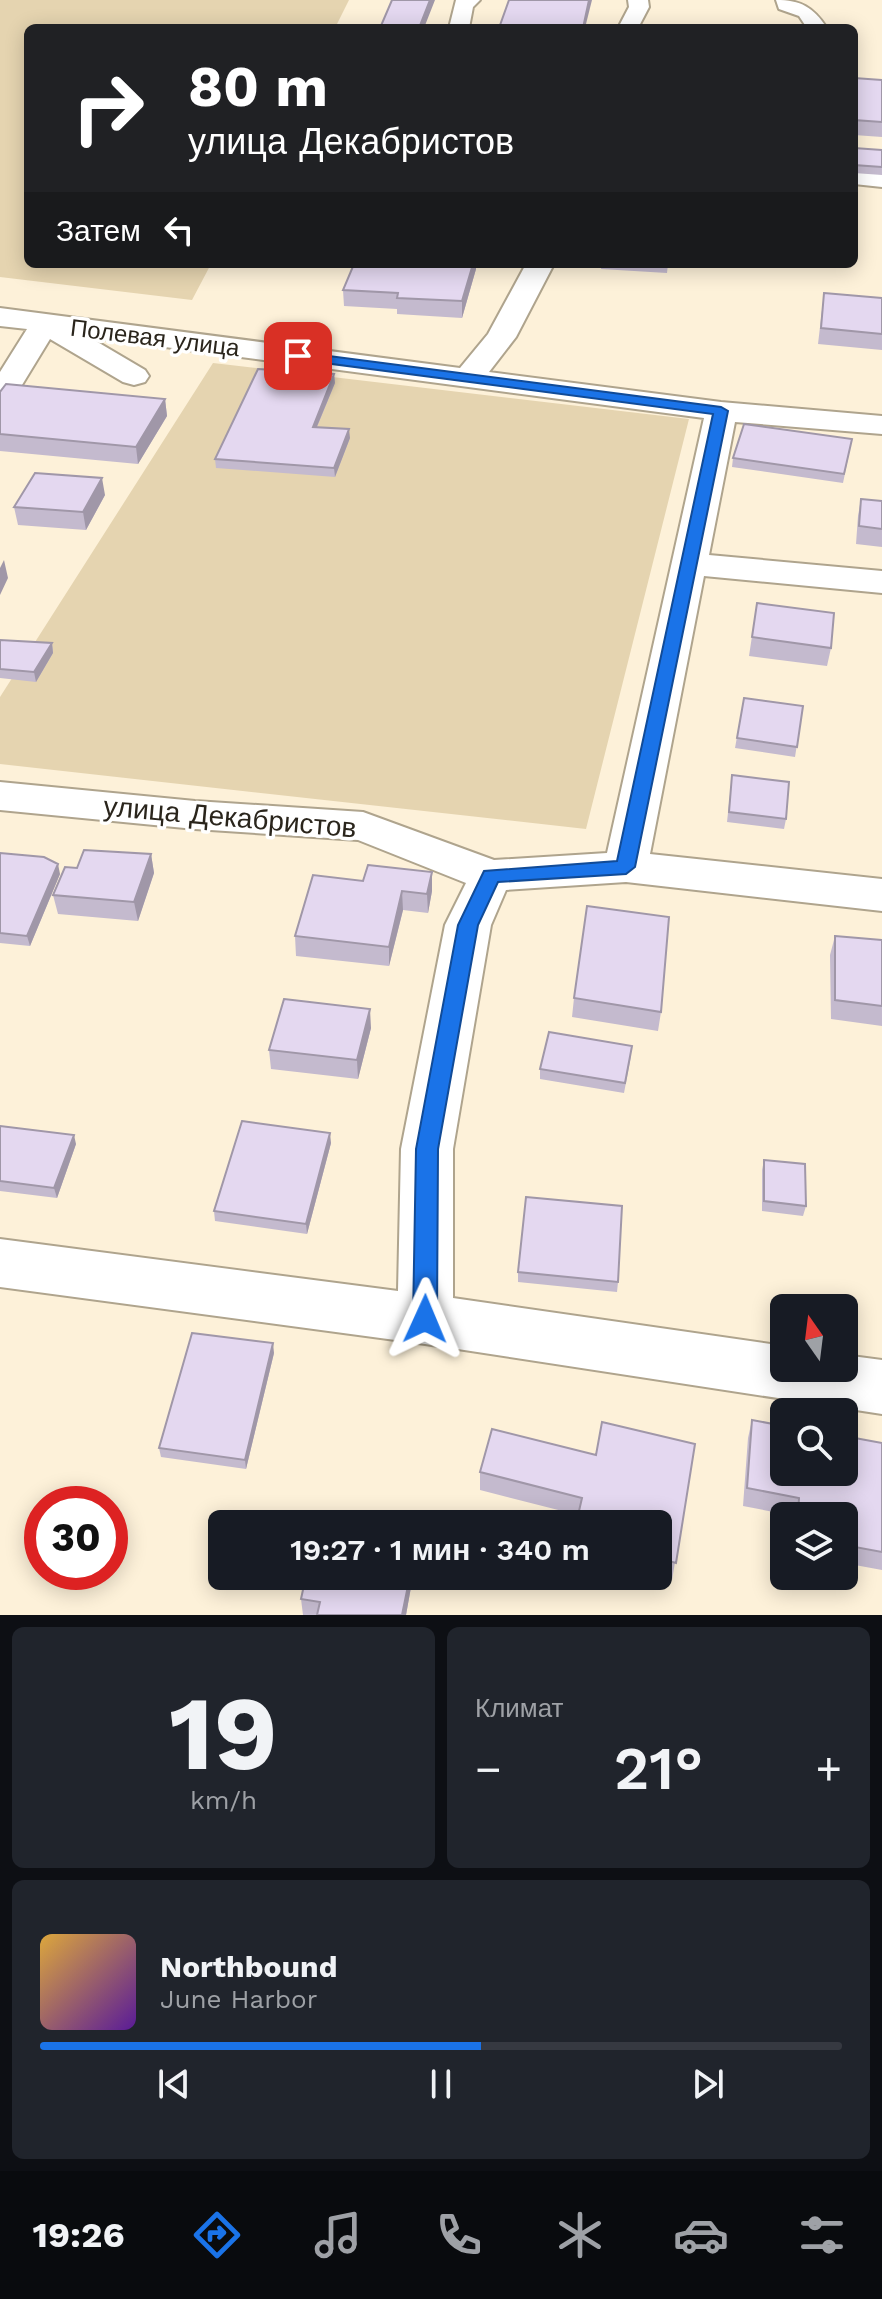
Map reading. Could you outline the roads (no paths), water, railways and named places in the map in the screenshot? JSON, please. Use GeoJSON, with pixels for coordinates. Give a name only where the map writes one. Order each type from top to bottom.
{"type":"FeatureCollection","features":[{"type":"Feature","properties":{"kind":"street"},"geometry":{"type":"LineString","coordinates":[[460,24],[463,4],[470,0]]}},
{"type":"Feature","properties":{"kind":"street"},"geometry":{"type":"LineString","coordinates":[[630,24],[639,7],[638,0]]}},
{"type":"Feature","properties":{"kind":"street"},"geometry":{"type":"LineString","coordinates":[[786,0],[786,5],[806,12],[814,24]]}},
{"type":"Feature","properties":{"kind":"street"},"geometry":{"type":"LineString","coordinates":[[858,177],[882,180]]}},
{"type":"Feature","properties":{"kind":"street"},"geometry":{"type":"LineString","coordinates":[[468,378],[501,337],[538,268]]}},
{"type":"Feature","properties":{"kind":"street","name":"Полевая улица"},"geometry":{"type":"LineString","coordinates":[[0,317],[721,411],[882,425]]}},
{"type":"Feature","properties":{"kind":"street"},"geometry":{"type":"LineString","coordinates":[[0,396],[45,323],[134,376]]}},
{"type":"Feature","properties":{"kind":"street"},"geometry":{"type":"LineString","coordinates":[[626,867],[721,411]]}},
{"type":"Feature","properties":{"kind":"street"},"geometry":{"type":"LineString","coordinates":[[691,564],[882,582]]}},
{"type":"Feature","properties":{"kind":"street","name":"улица Декабристов"},"geometry":{"type":"LineString","coordinates":[[0,796],[195,815],[363,826],[491,876],[626,867],[882,895]]}},
{"type":"Feature","properties":{"kind":"street"},"geometry":{"type":"LineString","coordinates":[[425,1319],[427,1149],[468,925],[491,876]]}},
{"type":"Feature","properties":{"kind":"street"},"geometry":{"type":"LineString","coordinates":[[0,1263],[425,1319],[882,1387]]}}]}
